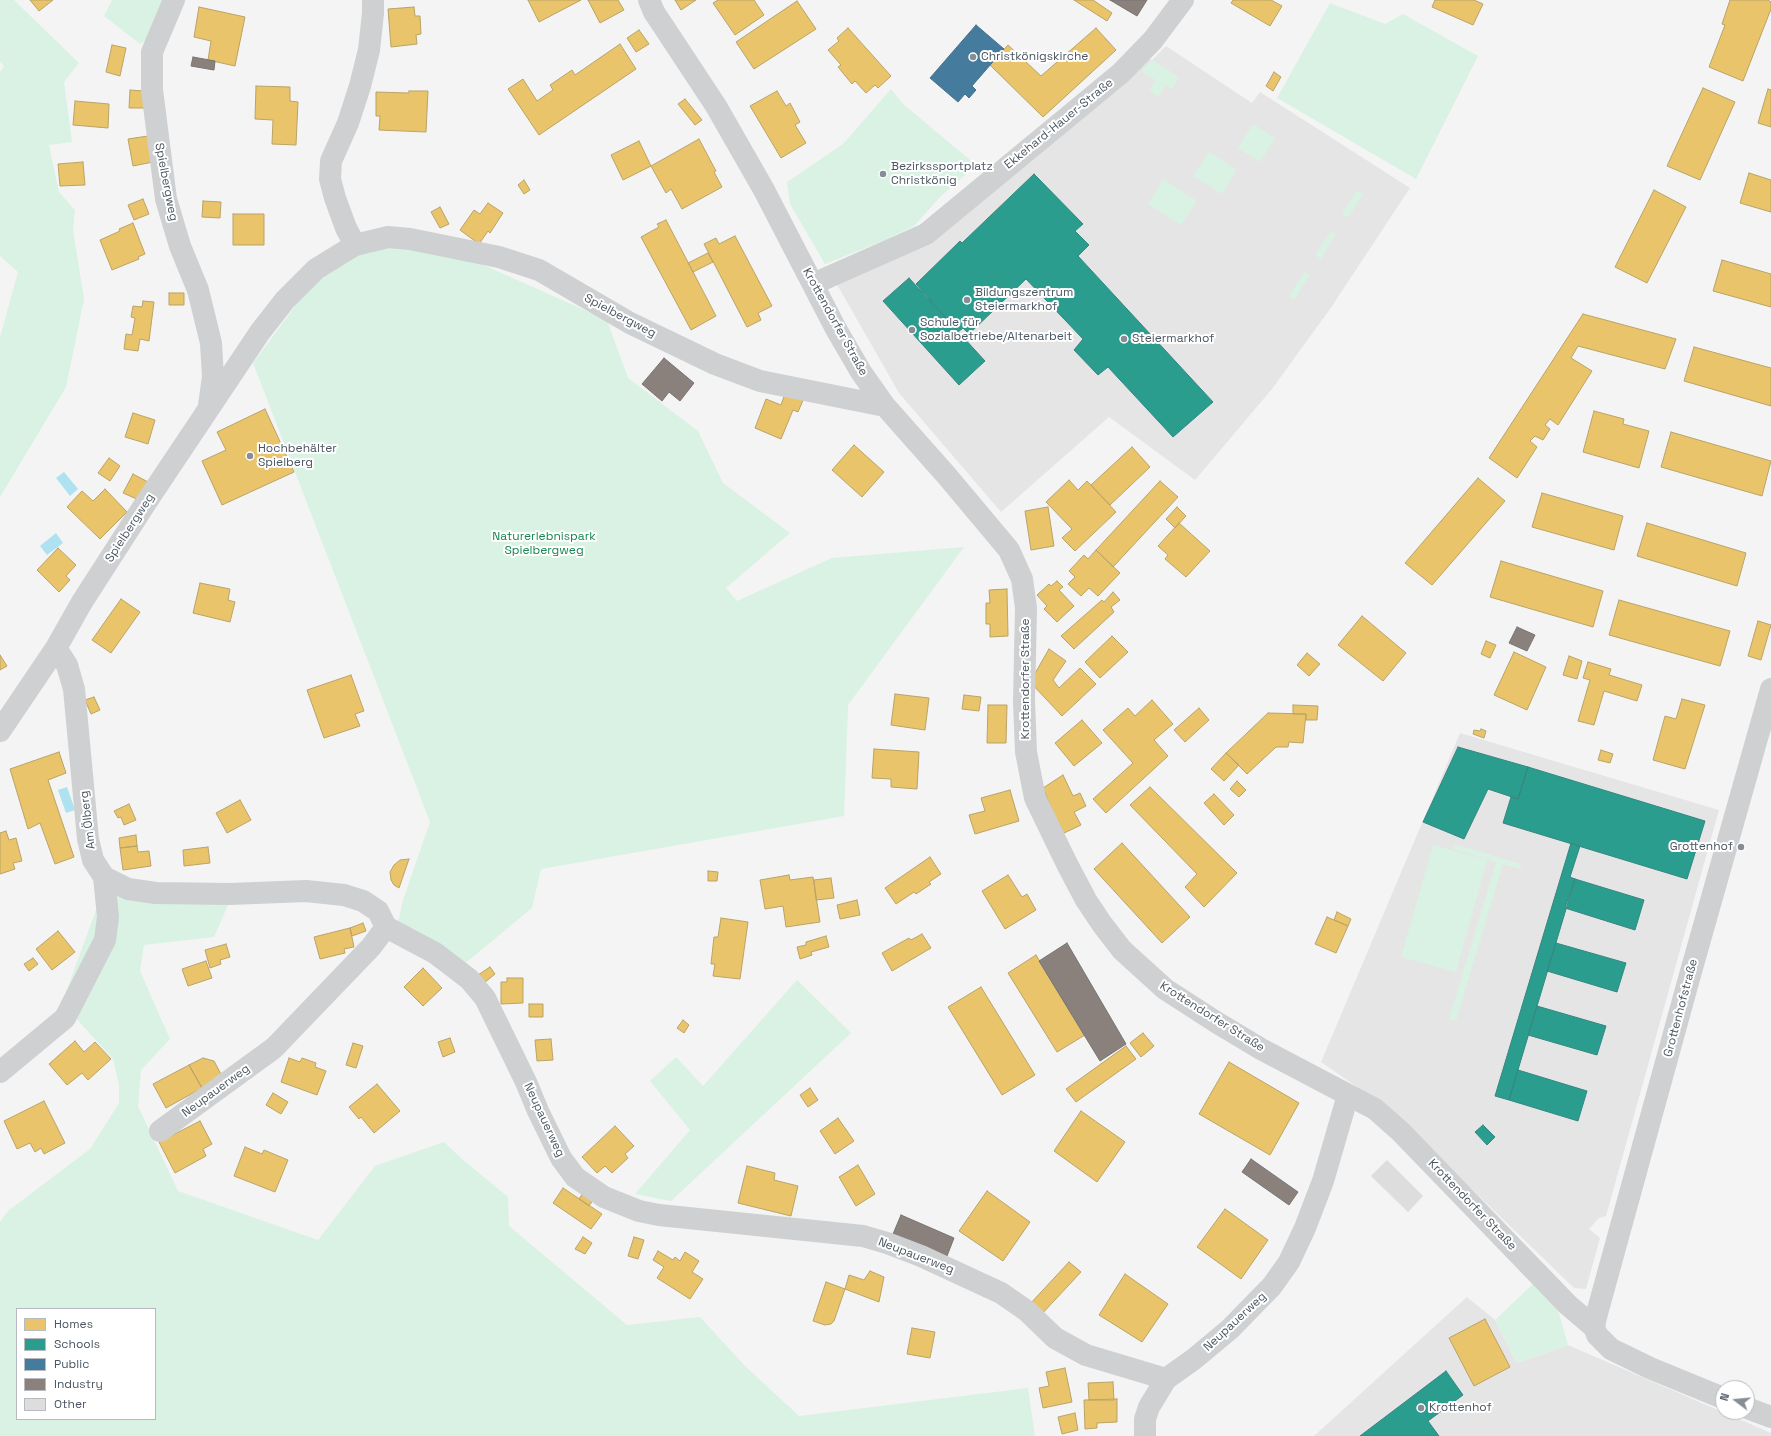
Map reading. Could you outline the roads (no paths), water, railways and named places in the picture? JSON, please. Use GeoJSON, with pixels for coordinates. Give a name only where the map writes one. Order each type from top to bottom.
{"type":"FeatureCollection","features":[{"type":"Feature","properties":{"kind":"street","name":"Spielbergweg"},"geometry":{"type":"LineString","coordinates":[[174,0],[152,52],[152,90],[166,199],[180,246],[198,290],[211,343],[213,377],[209,410]]}},
{"type":"Feature","properties":{"kind":"street"},"geometry":{"type":"LineString","coordinates":[[355,245],[346,228],[335,198],[330,179],[331,161],[348,123],[360,86],[369,50],[374,13],[373,0]]}},
{"type":"Feature","properties":{"kind":"street","name":"Krottendorfer Straße"},"geometry":{"type":"LineString","coordinates":[[649,0],[654,12],[716,106],[764,190],[836,329],[861,372],[885,406],[948,476],[1008,550],[1022,579],[1026,608],[1024,701],[1026,752],[1034,790],[1049,828],[1090,906],[1122,950],[1160,985],[1222,1026],[1375,1109],[1401,1132],[1568,1305],[1594,1328],[1597,1335],[1611,1349],[1650,1368],[1715,1395]]}},
{"type":"Feature","properties":{"kind":"street","name":"Ekkehard-Hauer-Straße"},"geometry":{"type":"LineString","coordinates":[[813,284],[926,234],[1121,73],[1154,40],[1183,0]]}},
{"type":"Feature","properties":{"kind":"street","name":"Spielbergweg"},"geometry":{"type":"LineString","coordinates":[[56,648],[82,602],[260,332],[285,300],[316,269],[355,245],[388,237],[410,239],[500,257],[539,270],[630,323],[730,370],[760,381],[885,406]]}},
{"type":"Feature","properties":{"kind":"street"},"geometry":{"type":"LineString","coordinates":[[0,731],[56,648]]}},
{"type":"Feature","properties":{"kind":"street","name":"Am Ölberg"},"geometry":{"type":"LineString","coordinates":[[0,1072],[65,1018],[81,990],[105,940],[108,917],[104,877],[93,860],[88,839],[74,689],[67,665],[56,648]]}},
{"type":"Feature","properties":{"kind":"street","name":"Grottenhofstraße"},"geometry":{"type":"LineString","coordinates":[[1594,1328],[1596,1316],[1690,975],[1771,689]]}},
{"type":"Feature","properties":{"kind":"street"},"geometry":{"type":"LineString","coordinates":[[104,877],[128,889],[156,893],[230,894],[306,891],[344,895],[363,901],[378,911],[386,927]]}},
{"type":"Feature","properties":{"kind":"street","name":"Neupauerweg"},"geometry":{"type":"LineString","coordinates":[[160,1131],[274,1048],[371,947],[386,927],[435,953],[470,979],[485,998],[561,1158],[575,1177],[604,1196],[626,1207],[659,1215],[863,1236],[887,1243],[921,1256],[1001,1293],[1027,1311],[1055,1338],[1086,1355],[1166,1379],[1194,1359],[1230,1329],[1272,1286],[1289,1262],[1305,1228],[1323,1181],[1348,1095]]}},
{"type":"Feature","properties":{"kind":"street"},"geometry":{"type":"LineString","coordinates":[[1145,1436],[1145,1419],[1149,1407],[1166,1379]]}},
{"type":"Feature","properties":{"kind":"street"},"geometry":{"type":"LineString","coordinates":[[1755,1411],[1771,1417]]}},
{"type":"Feature","properties":{"kind":"water"},"geometry":{"type":"Polygon","coordinates":[[[64,472],[78,489],[70,496],[56,478],[64,472]]]}},
{"type":"Feature","properties":{"kind":"water"},"geometry":{"type":"Polygon","coordinates":[[[56,533],[63,543],[47,555],[40,546],[56,533]]]}},
{"type":"Feature","properties":{"kind":"water"},"geometry":{"type":"Polygon","coordinates":[[[67,787],[75,810],[66,813],[58,790],[67,787]]]}},
{"type":"Feature","properties":{"kind":"place","name":"Christkönigskirche"},"geometry":{"type":"Point","coordinates":[973,57]}},
{"type":"Feature","properties":{"kind":"place","name":"Bezirkssportplatz Christkönig"},"geometry":{"type":"Point","coordinates":[883,174]}},
{"type":"Feature","properties":{"kind":"place","name":"Bildungszentrum Steiermarkhof"},"geometry":{"type":"Point","coordinates":[967,300]}},
{"type":"Feature","properties":{"kind":"place","name":"Schule für Sozialbetriebe/Altenarbeit"},"geometry":{"type":"Point","coordinates":[912,330]}},
{"type":"Feature","properties":{"kind":"place","name":"Steiermarkhof"},"geometry":{"type":"Point","coordinates":[1124,339]}},
{"type":"Feature","properties":{"kind":"place","name":"Hochbehälter Spielberg"},"geometry":{"type":"Point","coordinates":[250,456]}},
{"type":"Feature","properties":{"kind":"place","name":"Grottenhof"},"geometry":{"type":"Point","coordinates":[1741,847]}},
{"type":"Feature","properties":{"kind":"place","name":"Krottenhof"},"geometry":{"type":"Point","coordinates":[1421,1408]}},
{"type":"Feature","properties":{"kind":"park label","name":"Naturerlebnispark Spielbergweg"},"geometry":{"type":"Point","coordinates":[544,544]}}]}
